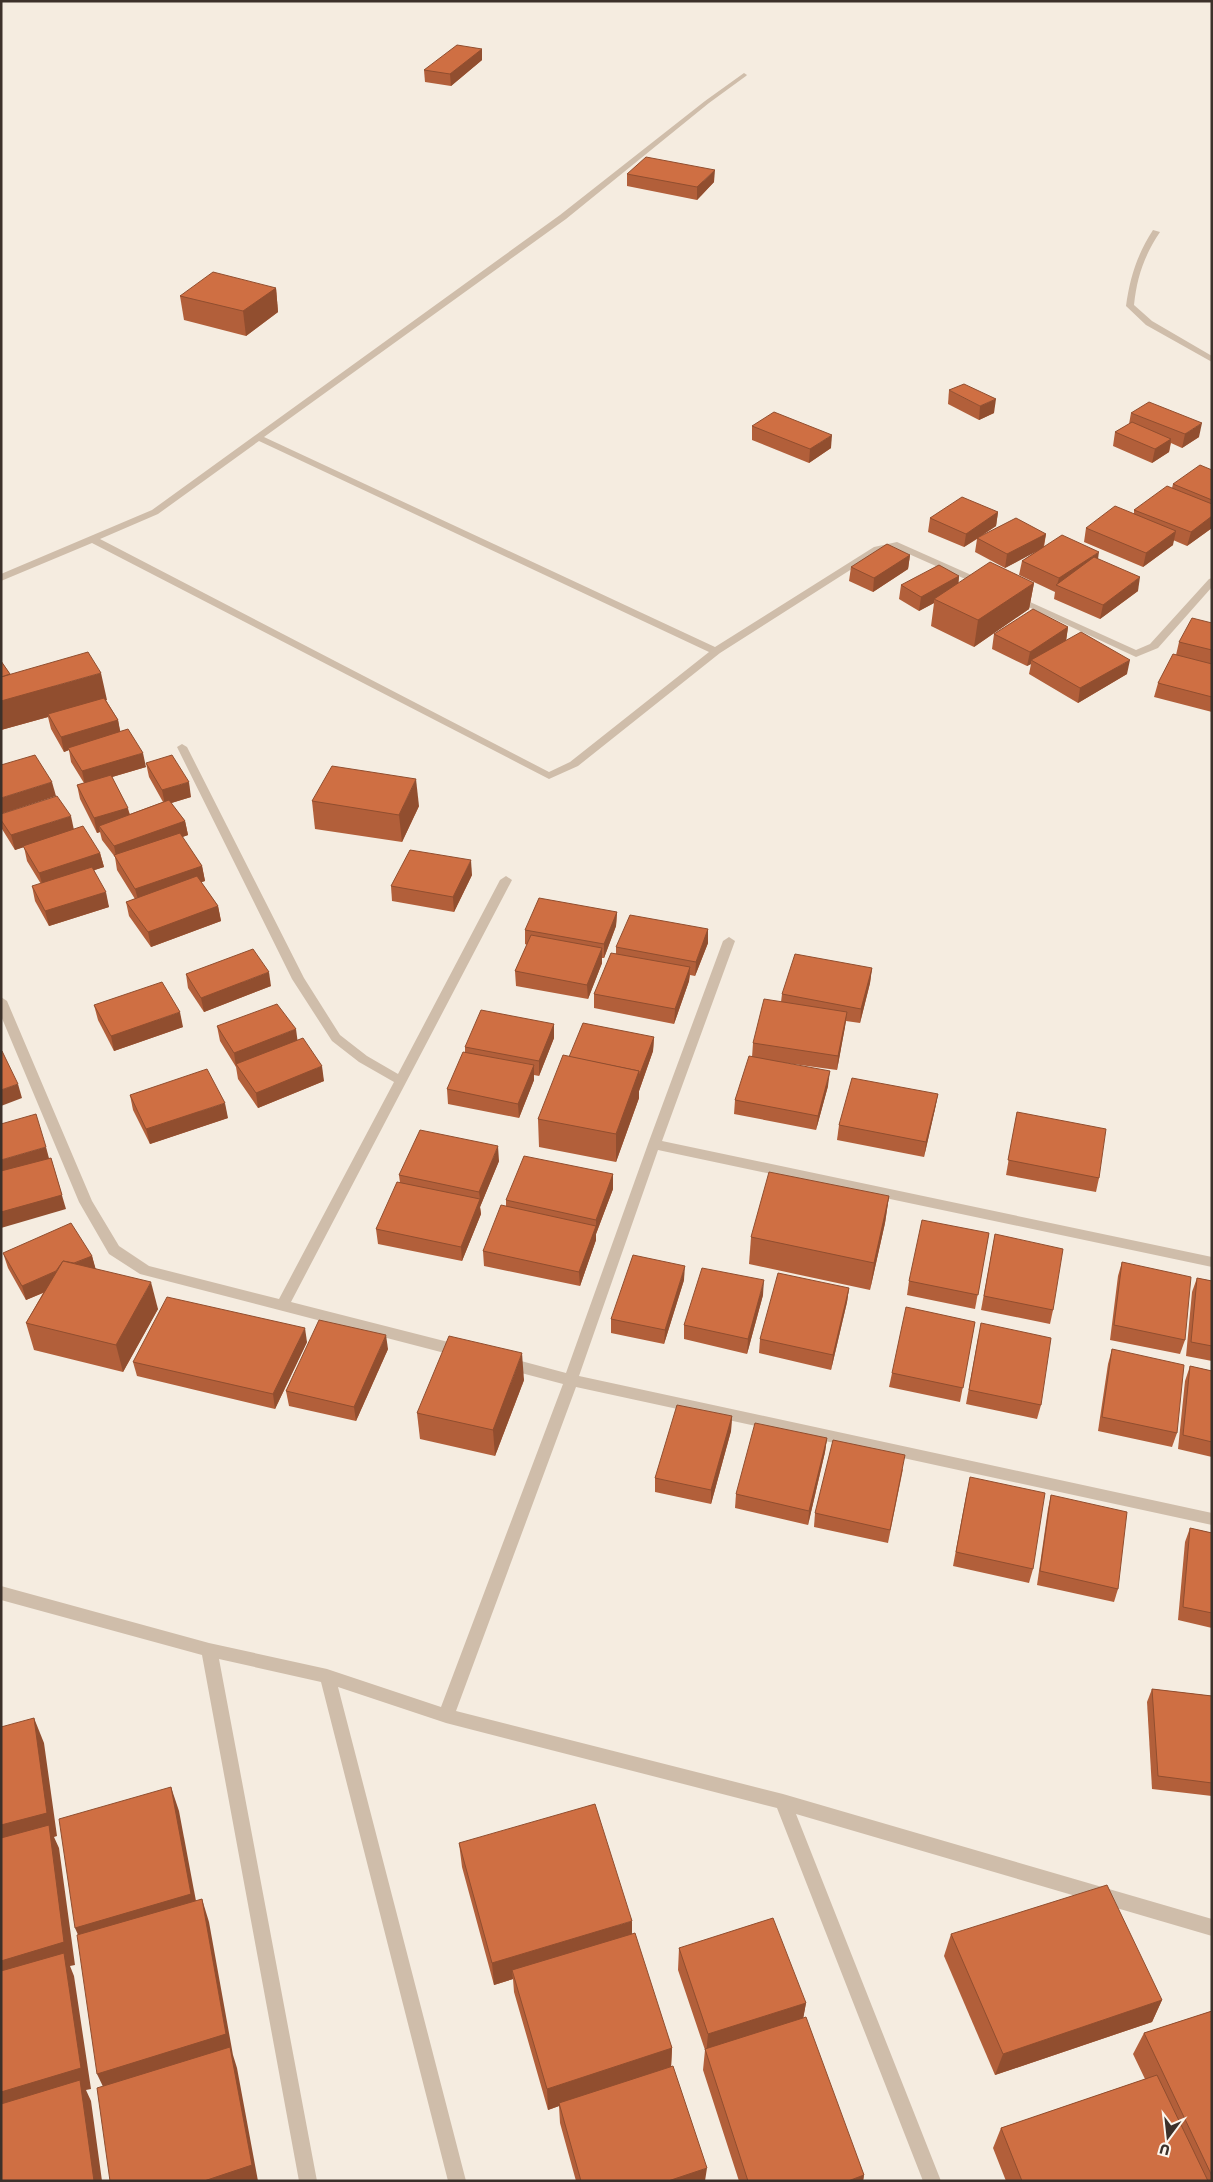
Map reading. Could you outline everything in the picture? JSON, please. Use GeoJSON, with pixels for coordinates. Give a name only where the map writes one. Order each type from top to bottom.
{"type":"FeatureCollection","features":[{"type":"Feature","properties":{"kind":"street"},"geometry":{"type":"LineString","coordinates":[[1,578],[155,512],[562,217],[744,75]]}},
{"type":"Feature","properties":{"kind":"street"},"geometry":{"type":"LineString","coordinates":[[1156,232],[1140,254],[1133,280],[1130,306],[1149,323],[1212,360]]}},
{"type":"Feature","properties":{"kind":"street"},"geometry":{"type":"LineString","coordinates":[[257,437],[716,651]]}},
{"type":"Feature","properties":{"kind":"street"},"geometry":{"type":"LineString","coordinates":[[92,539],[549,776],[574,764],[716,651],[877,549],[894,544],[993,588]]}},
{"type":"Feature","properties":{"kind":"street"},"geometry":{"type":"LineString","coordinates":[[1011,596],[1136,654],[1154,646],[1212,581]]}},
{"type":"Feature","properties":{"kind":"street"},"geometry":{"type":"LineString","coordinates":[[182,747],[298,980],[336,1038],[363,1059],[401,1080]]}},
{"type":"Feature","properties":{"kind":"street"},"geometry":{"type":"LineString","coordinates":[[283,1305],[506,880]]}},
{"type":"Feature","properties":{"kind":"street"},"geometry":{"type":"LineString","coordinates":[[446,1716],[571,1380],[654,1144],[729,941]]}},
{"type":"Feature","properties":{"kind":"street"},"geometry":{"type":"LineString","coordinates":[[1,1001],[86,1202],[114,1250],[145,1270],[475,1355]]}},
{"type":"Feature","properties":{"kind":"street"},"geometry":{"type":"LineString","coordinates":[[654,1144],[1212,1262]]}},
{"type":"Feature","properties":{"kind":"street"},"geometry":{"type":"LineString","coordinates":[[494,1360],[571,1380],[1212,1519]]}},
{"type":"Feature","properties":{"kind":"street"},"geometry":{"type":"LineString","coordinates":[[1,1593],[209,1650],[326,1676],[446,1716],[784,1802],[1212,1928]]}},
{"type":"Feature","properties":{"kind":"street"},"geometry":{"type":"LineString","coordinates":[[209,1650],[308,2181]]}},
{"type":"Feature","properties":{"kind":"street"},"geometry":{"type":"LineString","coordinates":[[326,1676],[458,2181]]}},
{"type":"Feature","properties":{"kind":"street"},"geometry":{"type":"LineString","coordinates":[[784,1802],[932,2181]]}},
{"type":"Feature","properties":{"kind":"building"},"geometry":{"type":"Polygon","coordinates":[[[457,45],[482,49],[450,74],[424,70],[457,45]]]}},
{"type":"Feature","properties":{"kind":"building"},"geometry":{"type":"Polygon","coordinates":[[[646,157],[715,170],[697,187],[627,174],[646,157]]]}},
{"type":"Feature","properties":{"kind":"building"},"geometry":{"type":"Polygon","coordinates":[[[213,272],[276,288],[243,311],[180,296],[213,272]]]}},
{"type":"Feature","properties":{"kind":"building"},"geometry":{"type":"Polygon","coordinates":[[[964,384],[996,399],[980,406],[949,390],[964,384]]]}},
{"type":"Feature","properties":{"kind":"building"},"geometry":{"type":"Polygon","coordinates":[[[1149,402],[1202,423],[1185,434],[1131,413],[1149,402]]]}},
{"type":"Feature","properties":{"kind":"building"},"geometry":{"type":"Polygon","coordinates":[[[774,412],[832,435],[810,449],[752,426],[774,412]]]}},
{"type":"Feature","properties":{"kind":"building"},"geometry":{"type":"Polygon","coordinates":[[[1132,422],[1171,439],[1155,449],[1115,432],[1132,422]]]}},
{"type":"Feature","properties":{"kind":"building"},"geometry":{"type":"Polygon","coordinates":[[[1200,465],[1212,470],[1212,500],[1173,484],[1200,465]]]}},
{"type":"Feature","properties":{"kind":"building"},"geometry":{"type":"Polygon","coordinates":[[[1167,486],[1212,504],[1212,516],[1191,532],[1134,510],[1167,486]]]}},
{"type":"Feature","properties":{"kind":"building"},"geometry":{"type":"Polygon","coordinates":[[[962,497],[998,512],[966,534],[930,518],[962,497]]]}},
{"type":"Feature","properties":{"kind":"building"},"geometry":{"type":"Polygon","coordinates":[[[1115,506],[1176,531],[1146,553],[1086,528],[1115,506]]]}},
{"type":"Feature","properties":{"kind":"building"},"geometry":{"type":"Polygon","coordinates":[[[1016,518],[1046,534],[1007,554],[977,538],[1016,518]]]}},
{"type":"Feature","properties":{"kind":"building"},"geometry":{"type":"Polygon","coordinates":[[[1062,535],[1099,552],[1059,578],[1022,561],[1062,535]]]}},
{"type":"Feature","properties":{"kind":"building"},"geometry":{"type":"Polygon","coordinates":[[[887,544],[910,555],[874,578],[851,567],[887,544]]]}},
{"type":"Feature","properties":{"kind":"building"},"geometry":{"type":"Polygon","coordinates":[[[1094,557],[1140,577],[1103,605],[1056,585],[1094,557]]]}},
{"type":"Feature","properties":{"kind":"building"},"geometry":{"type":"Polygon","coordinates":[[[990,562],[1034,583],[978,620],[934,599],[990,562]]]}},
{"type":"Feature","properties":{"kind":"building"},"geometry":{"type":"Polygon","coordinates":[[[939,565],[959,576],[921,597],[901,585],[939,565]]]}},
{"type":"Feature","properties":{"kind":"building"},"geometry":{"type":"Polygon","coordinates":[[[1033,609],[1068,627],[1030,652],[994,634],[1033,609]]]}},
{"type":"Feature","properties":{"kind":"building"},"geometry":{"type":"Polygon","coordinates":[[[1192,618],[1212,623],[1212,650],[1179,642],[1192,618]]]}},
{"type":"Feature","properties":{"kind":"building"},"geometry":{"type":"Polygon","coordinates":[[[1081,632],[1130,660],[1080,688],[1031,660],[1081,632]]]}},
{"type":"Feature","properties":{"kind":"building"},"geometry":{"type":"Polygon","coordinates":[[[88,652],[101,673],[1,701],[1,677],[88,652]]]}},
{"type":"Feature","properties":{"kind":"building"},"geometry":{"type":"Polygon","coordinates":[[[1173,654],[1212,664],[1212,697],[1158,683],[1173,654]]]}},
{"type":"Feature","properties":{"kind":"building"},"geometry":{"type":"Polygon","coordinates":[[[1,661],[10,674],[1,677],[1,661]]]}},
{"type":"Feature","properties":{"kind":"building"},"geometry":{"type":"Polygon","coordinates":[[[104,698],[118,720],[61,737],[48,714],[104,698]]]}},
{"type":"Feature","properties":{"kind":"building"},"geometry":{"type":"Polygon","coordinates":[[[128,729],[143,753],[82,771],[68,748],[128,729]]]}},
{"type":"Feature","properties":{"kind":"building"},"geometry":{"type":"Polygon","coordinates":[[[35,755],[52,782],[1,798],[1,765],[35,755]]]}},
{"type":"Feature","properties":{"kind":"building"},"geometry":{"type":"Polygon","coordinates":[[[172,755],[189,782],[162,790],[146,763],[172,755]]]}},
{"type":"Feature","properties":{"kind":"building"},"geometry":{"type":"Polygon","coordinates":[[[332,766],[416,779],[399,815],[312,801],[332,766]]]}},
{"type":"Feature","properties":{"kind":"building"},"geometry":{"type":"Polygon","coordinates":[[[111,775],[128,808],[94,818],[77,785],[111,775]]]}},
{"type":"Feature","properties":{"kind":"building"},"geometry":{"type":"Polygon","coordinates":[[[57,796],[71,816],[11,835],[1,820],[1,814],[57,796]]]}},
{"type":"Feature","properties":{"kind":"building"},"geometry":{"type":"Polygon","coordinates":[[[169,800],[185,821],[114,846],[99,826],[169,800]]]}},
{"type":"Feature","properties":{"kind":"building"},"geometry":{"type":"Polygon","coordinates":[[[83,826],[100,853],[39,873],[23,846],[83,826]]]}},
{"type":"Feature","properties":{"kind":"building"},"geometry":{"type":"Polygon","coordinates":[[[180,833],[202,866],[135,889],[114,855],[180,833]]]}},
{"type":"Feature","properties":{"kind":"building"},"geometry":{"type":"Polygon","coordinates":[[[410,850],[471,860],[453,897],[391,886],[410,850]]]}},
{"type":"Feature","properties":{"kind":"building"},"geometry":{"type":"Polygon","coordinates":[[[92,867],[106,892],[45,911],[32,886],[92,867]]]}},
{"type":"Feature","properties":{"kind":"building"},"geometry":{"type":"Polygon","coordinates":[[[197,876],[218,906],[148,932],[126,902],[197,876]]]}},
{"type":"Feature","properties":{"kind":"building"},"geometry":{"type":"Polygon","coordinates":[[[539,898],[617,912],[604,944],[525,930],[539,898]]]}},
{"type":"Feature","properties":{"kind":"building"},"geometry":{"type":"Polygon","coordinates":[[[630,915],[708,929],[696,962],[616,947],[630,915]]]}},
{"type":"Feature","properties":{"kind":"building"},"geometry":{"type":"Polygon","coordinates":[[[531,935],[602,948],[587,985],[515,971],[531,935]]]}},
{"type":"Feature","properties":{"kind":"building"},"geometry":{"type":"Polygon","coordinates":[[[253,949],[269,972],[201,998],[186,974],[253,949]]]}},
{"type":"Feature","properties":{"kind":"building"},"geometry":{"type":"Polygon","coordinates":[[[611,953],[690,967],[675,1009],[594,994],[611,953]]]}},
{"type":"Feature","properties":{"kind":"building"},"geometry":{"type":"Polygon","coordinates":[[[795,954],[872,968],[861,1009],[782,994],[795,954]]]}},
{"type":"Feature","properties":{"kind":"building"},"geometry":{"type":"Polygon","coordinates":[[[162,982],[180,1012],[111,1036],[94,1005],[162,982]]]}},
{"type":"Feature","properties":{"kind":"building"},"geometry":{"type":"Polygon","coordinates":[[[764,999],[847,1012],[838,1056],[753,1043],[764,999]]]}},
{"type":"Feature","properties":{"kind":"building"},"geometry":{"type":"Polygon","coordinates":[[[277,1004],[296,1029],[234,1053],[217,1026],[277,1004]]]}},
{"type":"Feature","properties":{"kind":"building"},"geometry":{"type":"Polygon","coordinates":[[[481,1010],[554,1024],[539,1061],[465,1047],[481,1010]]]}},
{"type":"Feature","properties":{"kind":"building"},"geometry":{"type":"Polygon","coordinates":[[[583,1023],[654,1037],[639,1076],[639,1071],[569,1057],[583,1023]]]}},
{"type":"Feature","properties":{"kind":"building"},"geometry":{"type":"Polygon","coordinates":[[[303,1038],[322,1066],[256,1093],[236,1064],[303,1038]]]}},
{"type":"Feature","properties":{"kind":"building"},"geometry":{"type":"Polygon","coordinates":[[[1,1051],[18,1084],[1,1090],[1,1051]]]}},
{"type":"Feature","properties":{"kind":"building"},"geometry":{"type":"Polygon","coordinates":[[[463,1052],[534,1065],[518,1104],[447,1089],[463,1052]]]}},
{"type":"Feature","properties":{"kind":"building"},"geometry":{"type":"Polygon","coordinates":[[[563,1055],[639,1071],[616,1134],[538,1119],[563,1055]]]}},
{"type":"Feature","properties":{"kind":"building"},"geometry":{"type":"Polygon","coordinates":[[[749,1056],[830,1071],[818,1116],[735,1100],[749,1056]]]}},
{"type":"Feature","properties":{"kind":"building"},"geometry":{"type":"Polygon","coordinates":[[[207,1069],[225,1103],[146,1129],[130,1095],[207,1069]]]}},
{"type":"Feature","properties":{"kind":"building"},"geometry":{"type":"Polygon","coordinates":[[[852,1078],[938,1094],[926,1142],[839,1125],[852,1078]]]}},
{"type":"Feature","properties":{"kind":"building"},"geometry":{"type":"Polygon","coordinates":[[[1017,1112],[1106,1129],[1099,1178],[1008,1160],[1017,1112]]]}},
{"type":"Feature","properties":{"kind":"building"},"geometry":{"type":"Polygon","coordinates":[[[36,1114],[46,1147],[1,1160],[1,1124],[36,1114]]]}},
{"type":"Feature","properties":{"kind":"building"},"geometry":{"type":"Polygon","coordinates":[[[420,1130],[498,1146],[479,1192],[399,1175],[420,1130]]]}},
{"type":"Feature","properties":{"kind":"building"},"geometry":{"type":"Polygon","coordinates":[[[524,1156],[613,1174],[596,1220],[506,1200],[524,1156]]]}},
{"type":"Feature","properties":{"kind":"building"},"geometry":{"type":"Polygon","coordinates":[[[51,1158],[62,1195],[1,1212],[1,1171],[51,1158]]]}},
{"type":"Feature","properties":{"kind":"building"},"geometry":{"type":"Polygon","coordinates":[[[769,1172],[889,1196],[874,1263],[751,1237],[769,1172]]]}},
{"type":"Feature","properties":{"kind":"building"},"geometry":{"type":"Polygon","coordinates":[[[397,1182],[480,1199],[461,1247],[376,1229],[397,1182]]]}},
{"type":"Feature","properties":{"kind":"building"},"geometry":{"type":"Polygon","coordinates":[[[501,1205],[596,1226],[579,1272],[483,1251],[501,1205]]]}},
{"type":"Feature","properties":{"kind":"building"},"geometry":{"type":"Polygon","coordinates":[[[922,1220],[989,1233],[978,1295],[909,1281],[922,1220]]]}},
{"type":"Feature","properties":{"kind":"building"},"geometry":{"type":"Polygon","coordinates":[[[71,1223],[92,1256],[74,1263],[63,1261],[56,1271],[22,1286],[3,1253],[71,1223]]]}},
{"type":"Feature","properties":{"kind":"building"},"geometry":{"type":"Polygon","coordinates":[[[995,1234],[1063,1249],[1053,1310],[984,1296],[995,1234]]]}},
{"type":"Feature","properties":{"kind":"building"},"geometry":{"type":"Polygon","coordinates":[[[633,1255],[685,1266],[665,1330],[611,1319],[633,1255]]]}},
{"type":"Feature","properties":{"kind":"building"},"geometry":{"type":"Polygon","coordinates":[[[63,1261],[151,1282],[116,1345],[26,1323],[63,1261]]]}},
{"type":"Feature","properties":{"kind":"building"},"geometry":{"type":"Polygon","coordinates":[[[1122,1262],[1191,1277],[1185,1340],[1114,1325],[1122,1262]]]}},
{"type":"Feature","properties":{"kind":"building"},"geometry":{"type":"Polygon","coordinates":[[[702,1268],[764,1280],[748,1339],[684,1325],[702,1268]]]}},
{"type":"Feature","properties":{"kind":"building"},"geometry":{"type":"Polygon","coordinates":[[[778,1273],[849,1288],[833,1355],[760,1339],[778,1273]]]}},
{"type":"Feature","properties":{"kind":"building"},"geometry":{"type":"Polygon","coordinates":[[[1197,1278],[1212,1281],[1212,1346],[1191,1342],[1197,1278]]]}},
{"type":"Feature","properties":{"kind":"building"},"geometry":{"type":"Polygon","coordinates":[[[167,1297],[305,1328],[273,1394],[133,1362],[167,1297]]]}},
{"type":"Feature","properties":{"kind":"building"},"geometry":{"type":"Polygon","coordinates":[[[906,1307],[975,1322],[963,1388],[892,1373],[906,1307]]]}},
{"type":"Feature","properties":{"kind":"building"},"geometry":{"type":"Polygon","coordinates":[[[319,1320],[386,1335],[354,1407],[286,1391],[319,1320]]]}},
{"type":"Feature","properties":{"kind":"building"},"geometry":{"type":"Polygon","coordinates":[[[981,1323],[1051,1338],[1041,1405],[969,1390],[981,1323]]]}},
{"type":"Feature","properties":{"kind":"building"},"geometry":{"type":"Polygon","coordinates":[[[449,1336],[522,1353],[493,1430],[417,1413],[449,1336]]]}},
{"type":"Feature","properties":{"kind":"building"},"geometry":{"type":"Polygon","coordinates":[[[1112,1349],[1184,1365],[1177,1433],[1102,1417],[1112,1349]]]}},
{"type":"Feature","properties":{"kind":"building"},"geometry":{"type":"Polygon","coordinates":[[[1190,1366],[1212,1371],[1212,1442],[1183,1435],[1190,1366]]]}},
{"type":"Feature","properties":{"kind":"building"},"geometry":{"type":"Polygon","coordinates":[[[677,1405],[732,1416],[711,1490],[655,1478],[677,1405]]]}},
{"type":"Feature","properties":{"kind":"building"},"geometry":{"type":"Polygon","coordinates":[[[755,1423],[827,1438],[809,1511],[736,1494],[755,1423]]]}},
{"type":"Feature","properties":{"kind":"building"},"geometry":{"type":"Polygon","coordinates":[[[833,1440],[905,1455],[890,1530],[815,1513],[833,1440]]]}},
{"type":"Feature","properties":{"kind":"building"},"geometry":{"type":"Polygon","coordinates":[[[970,1477],[1045,1493],[1033,1569],[956,1552],[970,1477]]]}},
{"type":"Feature","properties":{"kind":"building"},"geometry":{"type":"Polygon","coordinates":[[[1051,1495],[1127,1512],[1118,1589],[1040,1571],[1051,1495]]]}},
{"type":"Feature","properties":{"kind":"building"},"geometry":{"type":"Polygon","coordinates":[[[1190,1528],[1212,1533],[1212,1613],[1183,1607],[1190,1528]]]}},
{"type":"Feature","properties":{"kind":"building"},"geometry":{"type":"Polygon","coordinates":[[[1152,1689],[1212,1696],[1212,1783],[1158,1776],[1152,1689]]]}},
{"type":"Feature","properties":{"kind":"building"},"geometry":{"type":"Polygon","coordinates":[[[34,1718],[47,1813],[1,1825],[1,1727],[34,1718]]]}},
{"type":"Feature","properties":{"kind":"building"},"geometry":{"type":"Polygon","coordinates":[[[171,1787],[191,1894],[75,1928],[59,1819],[171,1787]]]}},
{"type":"Feature","properties":{"kind":"building"},"geometry":{"type":"Polygon","coordinates":[[[595,1804],[632,1921],[492,1963],[459,1843],[595,1804]]]}},
{"type":"Feature","properties":{"kind":"building"},"geometry":{"type":"Polygon","coordinates":[[[49,1825],[64,1942],[1,1961],[1,1838],[49,1825]]]}},
{"type":"Feature","properties":{"kind":"building"},"geometry":{"type":"Polygon","coordinates":[[[1107,1885],[1162,2000],[1003,2054],[951,1934],[1107,1885]]]}},
{"type":"Feature","properties":{"kind":"building"},"geometry":{"type":"Polygon","coordinates":[[[202,1899],[226,2034],[97,2074],[77,1935],[202,1899]]]}},
{"type":"Feature","properties":{"kind":"building"},"geometry":{"type":"Polygon","coordinates":[[[773,1918],[806,2003],[708,2034],[679,1948],[773,1918]]]}},
{"type":"Feature","properties":{"kind":"building"},"geometry":{"type":"Polygon","coordinates":[[[635,1933],[672,2048],[547,2089],[512,1970],[635,1933]]]}},
{"type":"Feature","properties":{"kind":"building"},"geometry":{"type":"Polygon","coordinates":[[[64,1953],[81,2068],[1,2092],[1,1971],[64,1953]]]}},
{"type":"Feature","properties":{"kind":"building"},"geometry":{"type":"Polygon","coordinates":[[[1212,2011],[1212,2176],[1144,2033],[1212,2011]]]}},
{"type":"Feature","properties":{"kind":"building"},"geometry":{"type":"Polygon","coordinates":[[[806,2017],[864,2175],[848,2181],[748,2181],[705,2049],[806,2017]]]}},
{"type":"Feature","properties":{"kind":"building"},"geometry":{"type":"Polygon","coordinates":[[[230,2047],[252,2165],[204,2181],[110,2181],[97,2088],[230,2047]]]}},
{"type":"Feature","properties":{"kind":"building"},"geometry":{"type":"Polygon","coordinates":[[[673,2066],[707,2168],[668,2181],[581,2181],[559,2103],[673,2066]]]}},
{"type":"Feature","properties":{"kind":"building"},"geometry":{"type":"Polygon","coordinates":[[[1157,2075],[1208,2181],[1022,2181],[1001,2128],[1157,2075]]]}},
{"type":"Feature","properties":{"kind":"building"},"geometry":{"type":"Polygon","coordinates":[[[80,2080],[94,2181],[1,2181],[1,2104],[80,2080]]]}}]}
